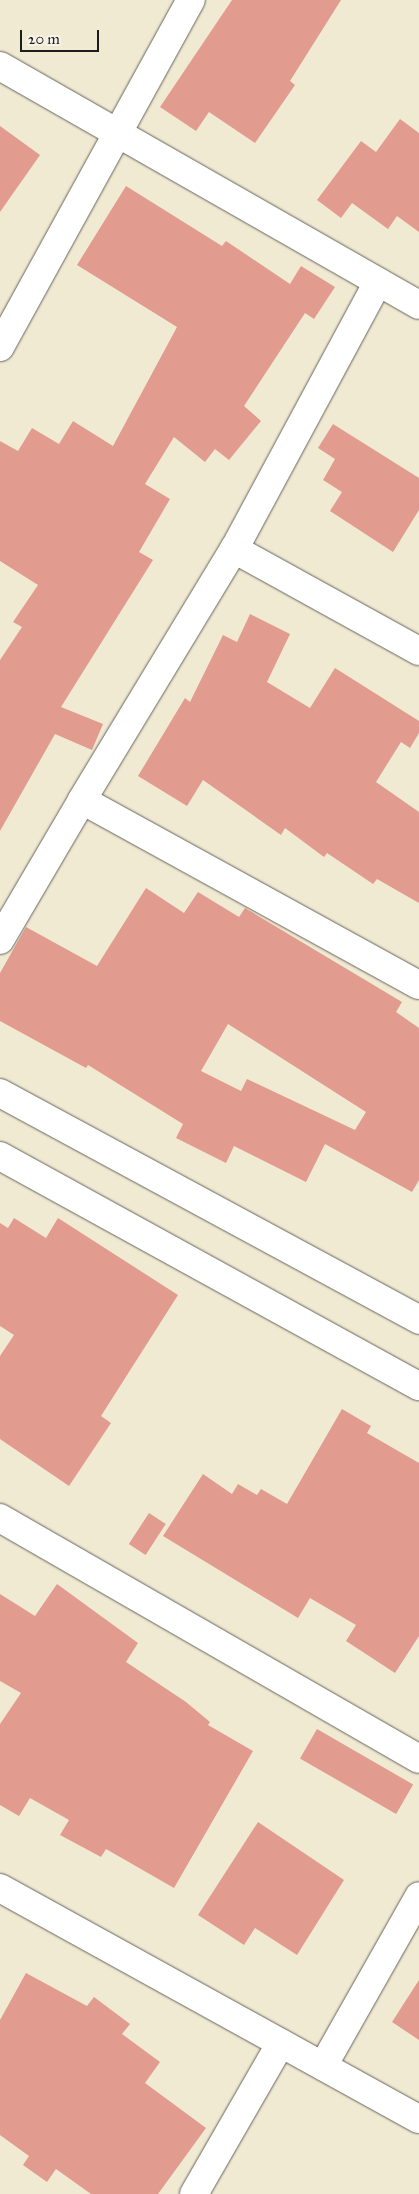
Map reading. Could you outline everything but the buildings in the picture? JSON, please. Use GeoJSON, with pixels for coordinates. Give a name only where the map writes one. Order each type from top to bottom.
{"type":"FeatureCollection","features":[{"type":"Feature","properties":{"kind":"street"},"geometry":{"type":"LineString","coordinates":[[0,347],[191,0]]}},
{"type":"Feature","properties":{"kind":"street"},"geometry":{"type":"LineString","coordinates":[[0,66],[419,305]]}},
{"type":"Feature","properties":{"kind":"street"},"geometry":{"type":"LineString","coordinates":[[0,940],[82,800],[234,549],[378,282]]}},
{"type":"Feature","properties":{"kind":"street"},"geometry":{"type":"LineString","coordinates":[[234,549],[419,651]]}},
{"type":"Feature","properties":{"kind":"street"},"geometry":{"type":"LineString","coordinates":[[82,800],[419,985]]}},
{"type":"Feature","properties":{"kind":"street"},"geometry":{"type":"LineString","coordinates":[[0,1093],[419,1320]]}},
{"type":"Feature","properties":{"kind":"street"},"geometry":{"type":"LineString","coordinates":[[0,1156],[419,1386]]}},
{"type":"Feature","properties":{"kind":"street"},"geometry":{"type":"LineString","coordinates":[[0,1518],[419,1759]]}},
{"type":"Feature","properties":{"kind":"street"},"geometry":{"type":"LineString","coordinates":[[0,1888],[419,2119]]}},
{"type":"Feature","properties":{"kind":"street"},"geometry":{"type":"LineString","coordinates":[[323,2066],[419,1896]]}},
{"type":"Feature","properties":{"kind":"street"},"geometry":{"type":"LineString","coordinates":[[194,2194],[282,2043]]}}]}
